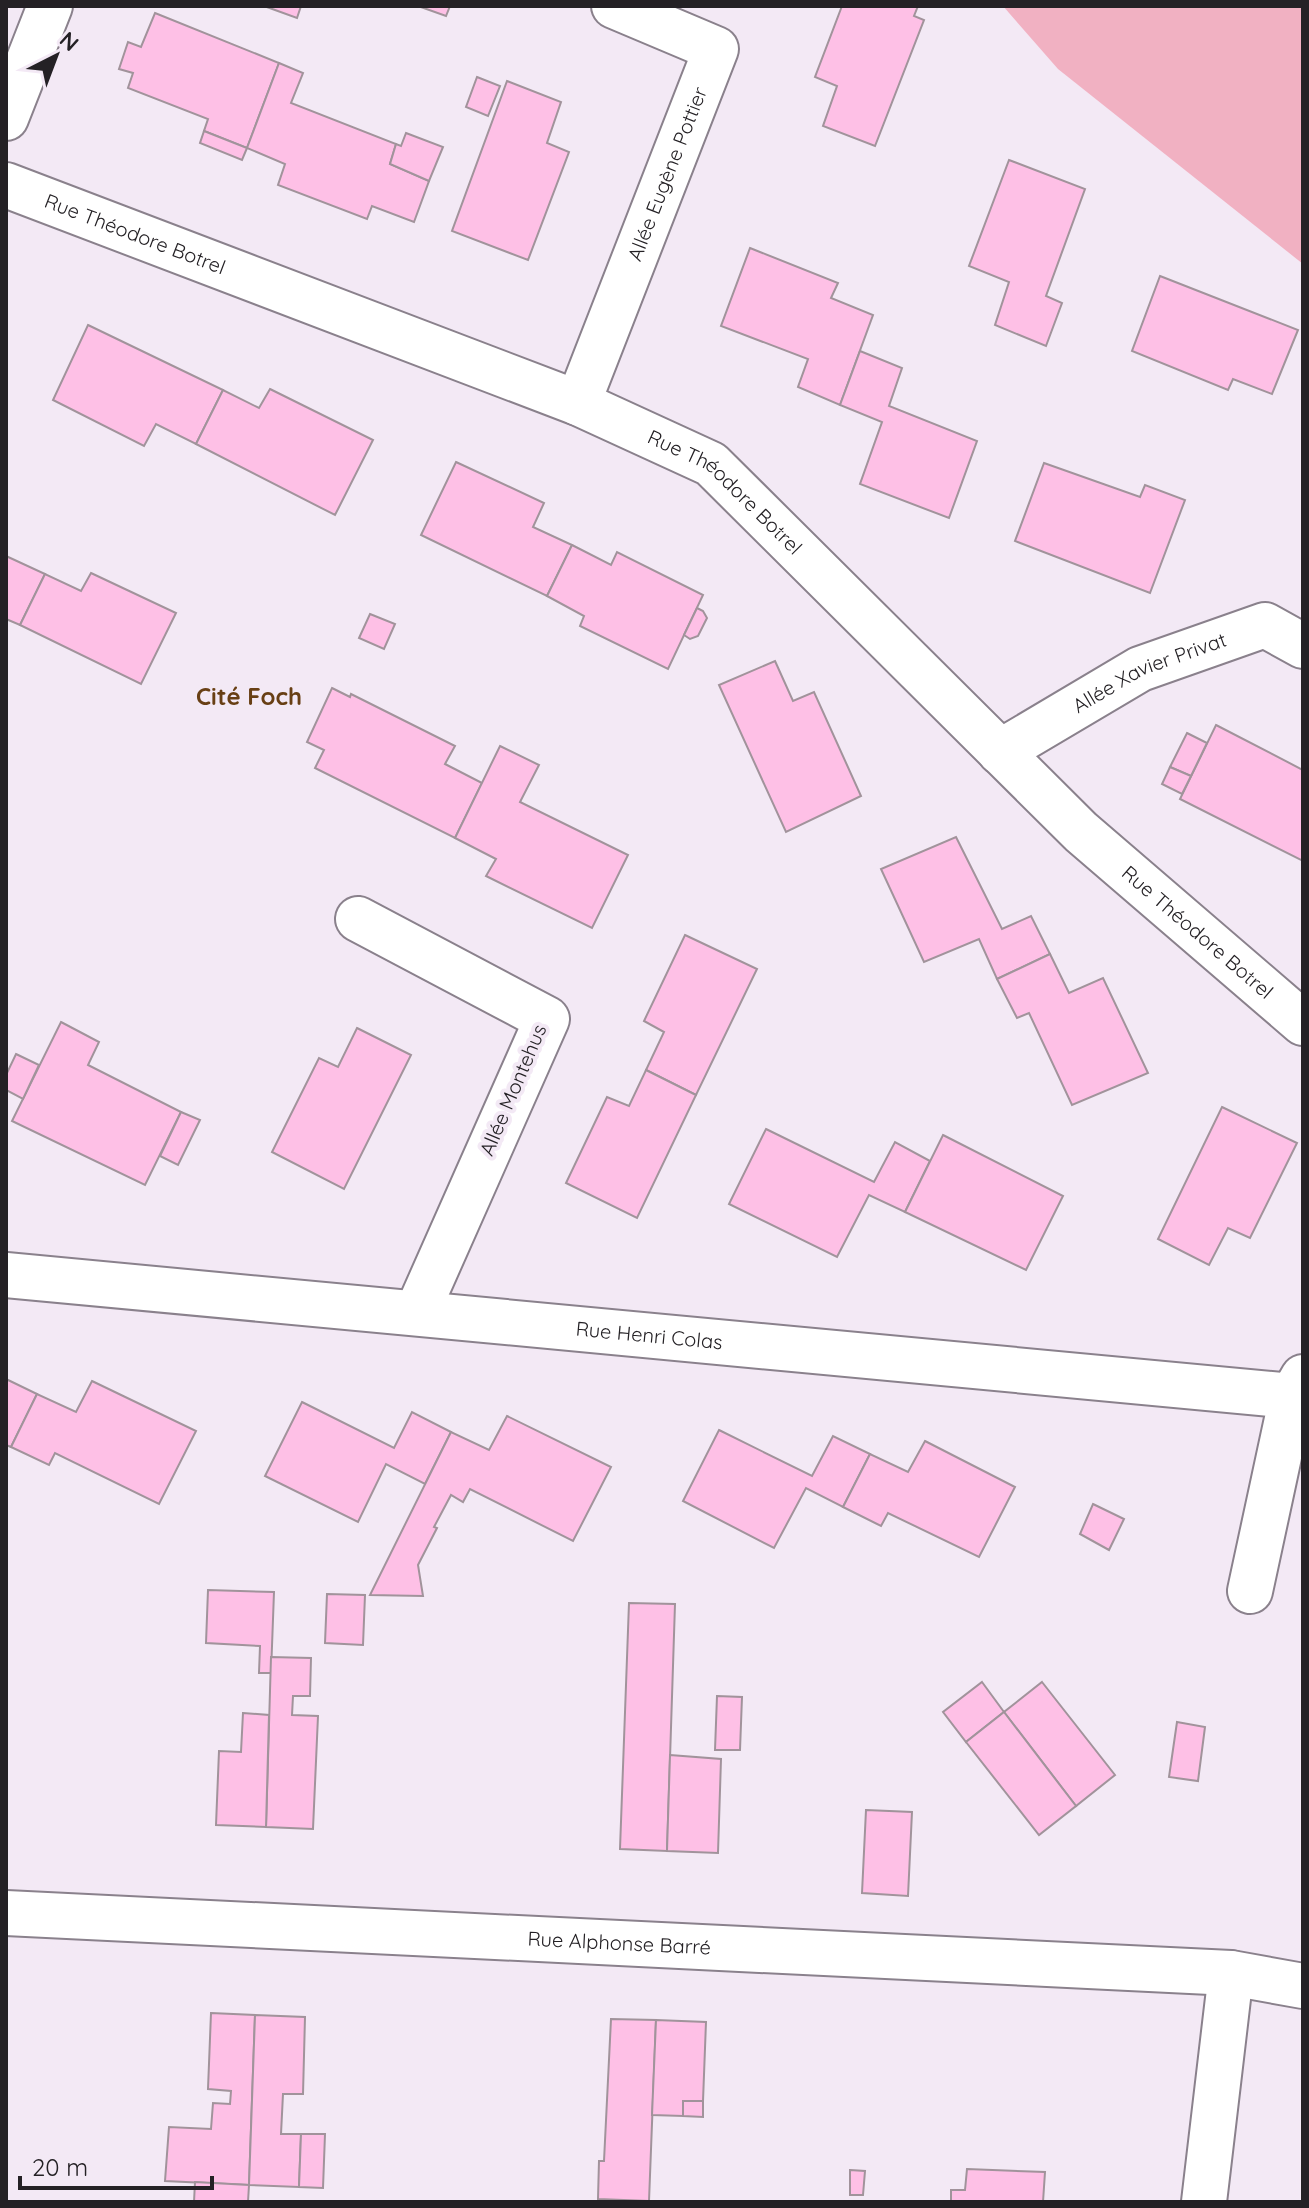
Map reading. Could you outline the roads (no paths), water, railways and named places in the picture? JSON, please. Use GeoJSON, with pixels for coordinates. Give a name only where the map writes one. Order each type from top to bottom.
{"type":"FeatureCollection","features":[{"type":"Feature","properties":{"kind":"street"},"geometry":{"type":"LineString","coordinates":[[6,118],[50,6]]}},
{"type":"Feature","properties":{"kind":"street","name":"Allée Eugène Pottier"},"geometry":{"type":"LineString","coordinates":[[578,403],[716,49],[614,6]]}},
{"type":"Feature","properties":{"kind":"street","name":"Rue Théodore Botrel"},"geometry":{"type":"LineString","coordinates":[[6,185],[578,403],[711,464],[1081,832],[1303,1023]]}},
{"type":"Feature","properties":{"kind":"street","name":"Allée Xavier Privat"},"geometry":{"type":"LineString","coordinates":[[1000,752],[1140,669],[1265,625],[1303,646]]}},
{"type":"Feature","properties":{"kind":"street","name":"Allée Montehus"},"geometry":{"type":"LineString","coordinates":[[358,919],[547,1019],[417,1312]]}},
{"type":"Feature","properties":{"kind":"street","name":"Rue Henri Colas"},"geometry":{"type":"LineString","coordinates":[[6,1275],[1297,1387]]}},
{"type":"Feature","properties":{"kind":"street"},"geometry":{"type":"LineString","coordinates":[[1250,1591],[1297,1387]]}},
{"type":"Feature","properties":{"kind":"street","name":"Rue Alphonse Barré"},"geometry":{"type":"LineString","coordinates":[[6,1913],[1231,1973],[1303,1986]]}},
{"type":"Feature","properties":{"kind":"street"},"geometry":{"type":"LineString","coordinates":[[1204,2202],[1231,1973]]}},
{"type":"Feature","properties":{"kind":"district","name":"Cité Foch"},"geometry":{"type":"Point","coordinates":[249,697]}}]}
